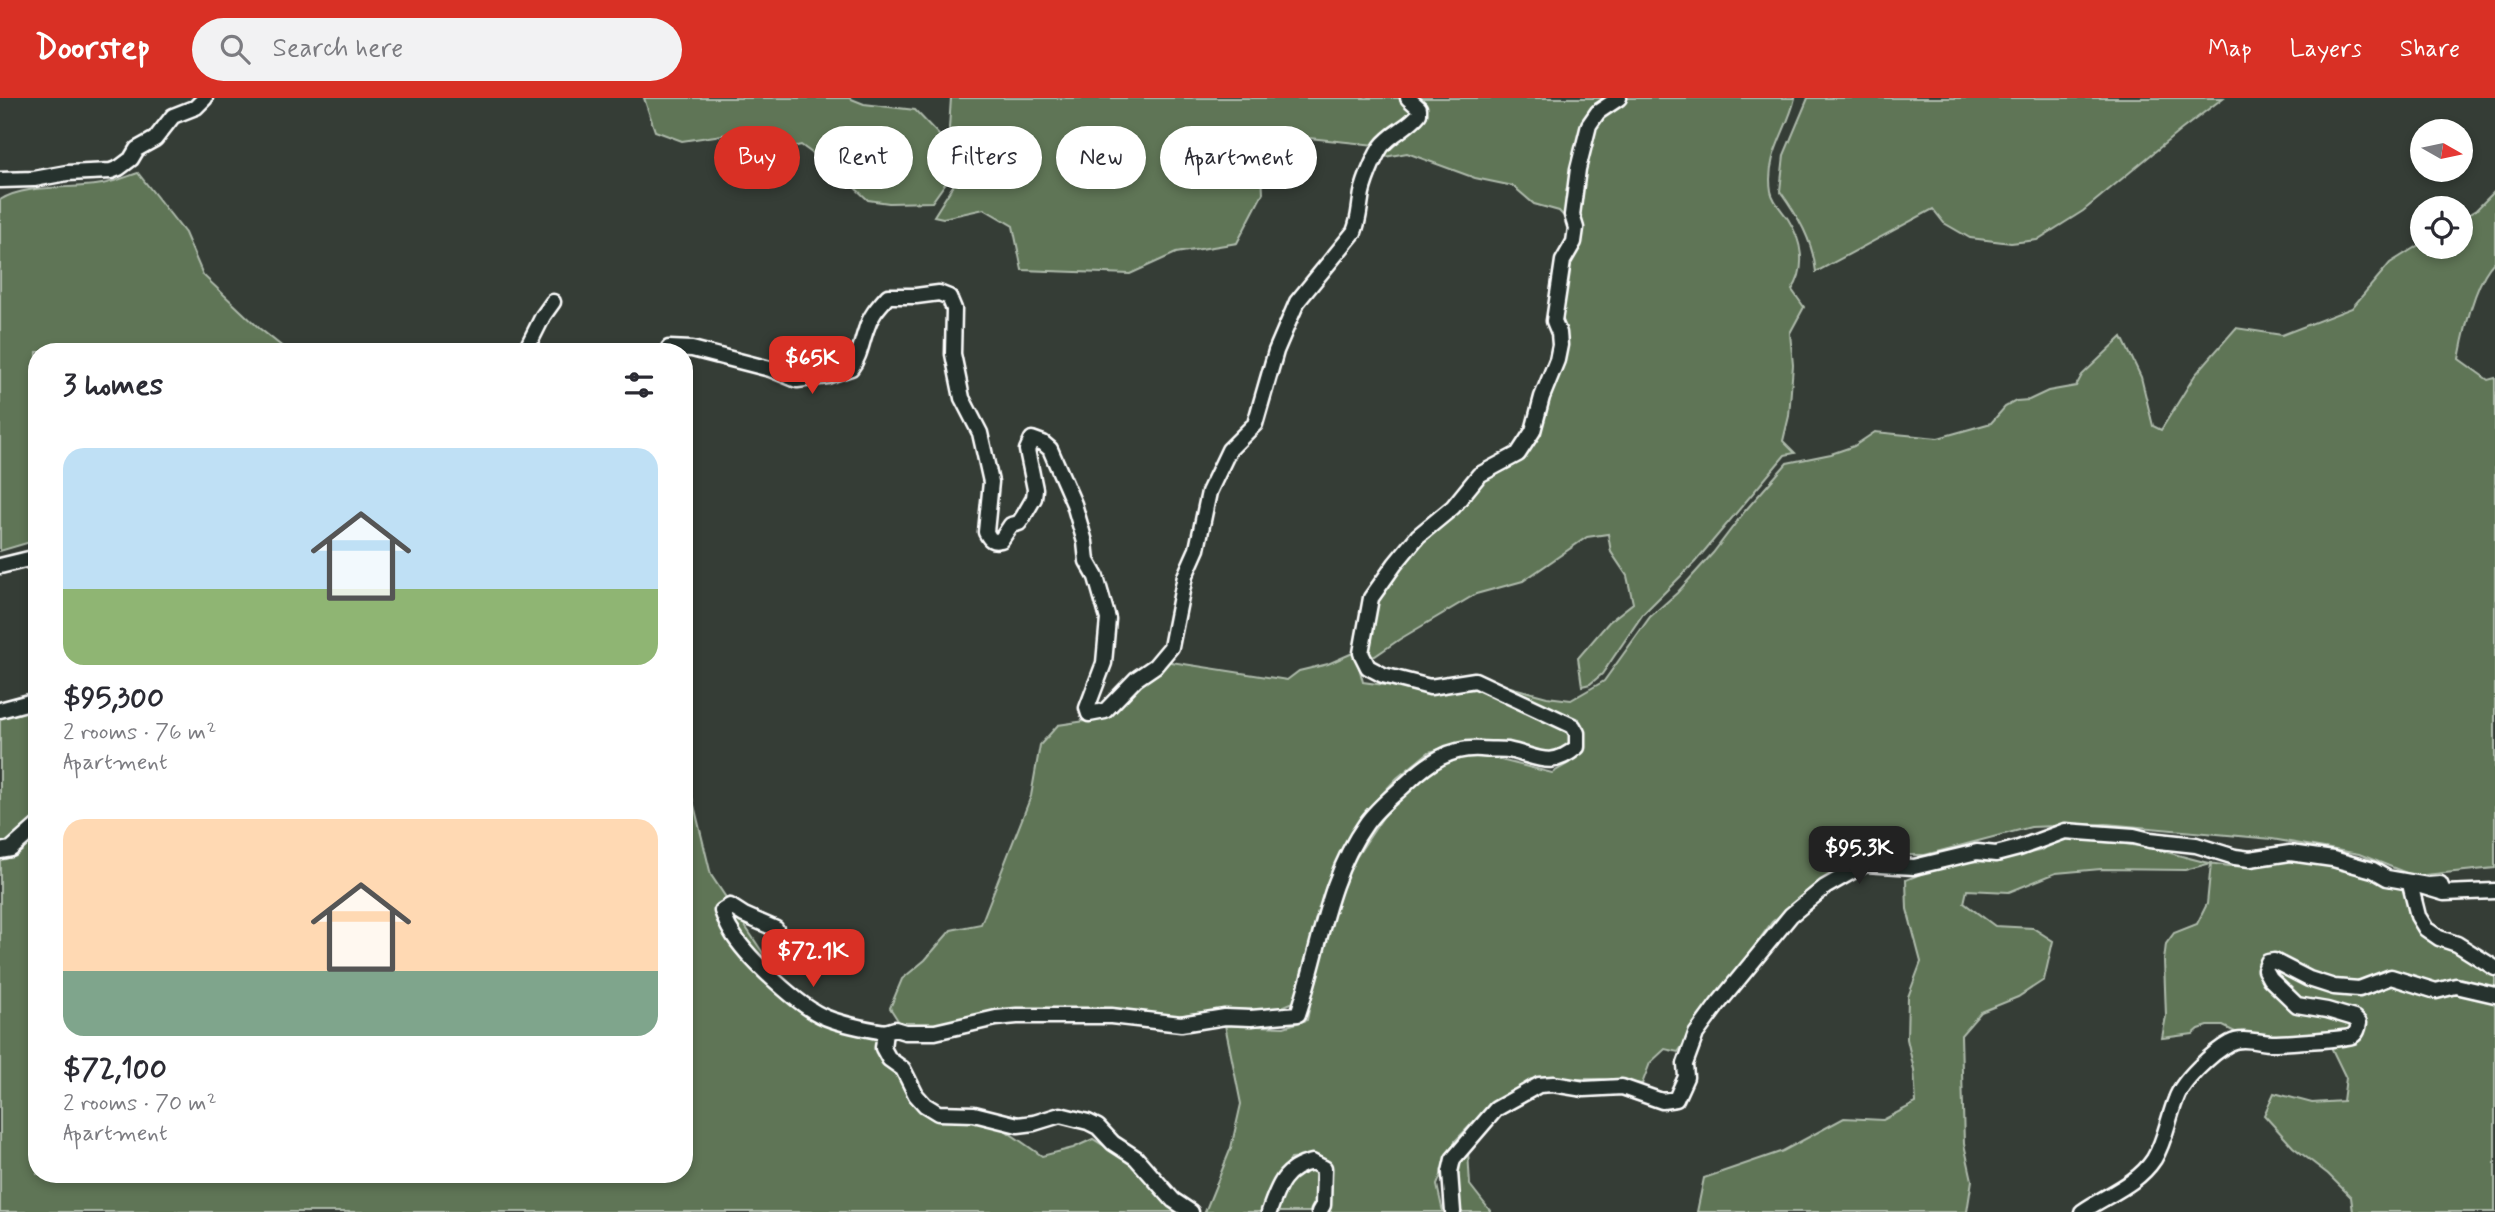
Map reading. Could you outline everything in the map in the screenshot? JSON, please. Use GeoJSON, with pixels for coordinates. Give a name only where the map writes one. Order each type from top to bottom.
{"type":"FeatureCollection","features":[{"type":"Feature","properties":{"kind":"street"},"geometry":{"type":"LineString","coordinates":[[0,180],[34,179],[54,174],[111,171],[119,168],[131,159],[137,149],[155,139],[173,116],[196,107],[205,98]]}},
{"type":"Feature","properties":{"kind":"street"},"geometry":{"type":"LineString","coordinates":[[693,349],[770,369],[797,380],[827,376],[851,368],[861,349],[873,312],[888,296],[939,293],[948,297],[954,309],[953,354],[962,398],[980,433],[991,482],[986,532],[989,539],[995,542],[1001,540],[1011,525],[1019,523],[1030,508],[1035,489],[1027,450],[1032,439],[1043,443],[1050,449],[1074,504],[1085,542],[1087,561],[1096,577],[1108,620],[1104,663],[1087,708],[1089,713],[1105,711],[1136,679],[1156,666],[1171,648],[1185,576],[1197,549],[1209,492],[1229,450],[1255,424],[1276,351],[1297,302],[1354,232],[1359,220],[1364,184],[1371,173],[1375,157],[1392,135],[1413,122],[1419,114],[1419,108],[1408,98]]}},
{"type":"Feature","properties":{"kind":"street"},"geometry":{"type":"LineString","coordinates":[[776,929],[744,915],[730,905],[722,911],[731,932],[749,955],[786,991],[828,1019],[886,1032],[895,1029],[905,1032],[935,1032],[1017,1016],[1111,1016],[1181,1024],[1225,1017],[1298,1014],[1320,931],[1349,853],[1366,824],[1383,805],[1422,769],[1448,753],[1462,750],[1506,750],[1549,761],[1566,756],[1577,747],[1577,733],[1573,726],[1501,691],[1475,680],[1430,687],[1382,675],[1368,667],[1362,653],[1371,598],[1395,564],[1418,536],[1453,507],[1479,475],[1518,453],[1533,431],[1558,352],[1559,333],[1554,321],[1563,261],[1574,242],[1576,228],[1572,215],[1578,169],[1589,125],[1598,112],[1619,98]]}},
{"type":"Feature","properties":{"kind":"street"},"geometry":{"type":"LineString","coordinates":[[529,343],[542,316],[553,302]]}},
{"type":"Feature","properties":{"kind":"street"},"geometry":{"type":"LineString","coordinates":[[0,566],[28,559]]}},
{"type":"Feature","properties":{"kind":"street"},"geometry":{"type":"LineString","coordinates":[[0,710],[28,702]]}},
{"type":"Feature","properties":{"kind":"street"},"geometry":{"type":"LineString","coordinates":[[1453,1212],[1450,1172],[1454,1159],[1496,1110],[1539,1085],[1553,1084],[1584,1089],[1622,1087],[1662,1101],[1676,1099],[1686,1077],[1685,1064],[1692,1045],[1711,1014],[1791,915],[1825,887],[1865,864],[1914,867],[1977,852],[1996,853],[2019,848],[2065,831],[2134,836],[2196,845],[2250,859],[2290,853],[2333,859],[2373,870],[2387,878],[2427,885],[2440,884],[2444,893]]}},
{"type":"Feature","properties":{"kind":"street"},"geometry":{"type":"LineString","coordinates":[[0,851],[11,849],[28,834]]}},
{"type":"Feature","properties":{"kind":"street"},"geometry":{"type":"LineString","coordinates":[[2495,891],[2444,893],[2412,885],[2418,916],[2426,929],[2439,938],[2457,944],[2495,968]]}},
{"type":"Feature","properties":{"kind":"street"},"geometry":{"type":"LineString","coordinates":[[2082,1212],[2119,1188],[2139,1179],[2161,1146],[2181,1087],[2221,1048],[2234,1040],[2272,1043],[2340,1039],[2351,1037],[2357,1031],[2359,1023],[2354,1018],[2297,1005],[2270,979],[2265,970],[2268,962],[2274,961],[2309,979],[2334,987],[2359,989],[2391,977],[2436,991],[2456,986],[2495,995]]}},
{"type":"Feature","properties":{"kind":"street"},"geometry":{"type":"LineString","coordinates":[[886,1032],[883,1048],[889,1059],[902,1069],[916,1095],[925,1105],[938,1113],[974,1114],[1018,1125],[1060,1115],[1088,1122],[1136,1158],[1173,1200],[1191,1212]]}},
{"type":"Feature","properties":{"kind":"street"},"geometry":{"type":"LineString","coordinates":[[1269,1212],[1287,1174],[1295,1166],[1312,1162],[1324,1168],[1323,1205],[1319,1212]]}},
{"type":"Feature","properties":{"kind":"green space"},"geometry":{"type":"Polygon","coordinates":[[[644,98],[849,98],[864,104],[915,110],[930,126],[927,126],[927,189],[941,189],[932,202],[889,203],[868,200],[856,189],[913,189],[913,126],[814,126],[814,154],[800,145],[800,126],[714,126],[714,136],[682,141],[655,131],[644,98]]]}},
{"type":"Feature","properties":{"kind":"green space"},"geometry":{"type":"Polygon","coordinates":[[[951,98],[1402,98],[1415,114],[1375,145],[1317,139],[1317,126],[1160,126],[1160,189],[1263,189],[1263,193],[1237,243],[1176,253],[1130,274],[1022,270],[1013,226],[984,209],[943,218],[934,216],[951,189],[1042,189],[1042,126],[949,126],[951,98]]]}},
{"type":"Feature","properties":{"kind":"green space"},"geometry":{"type":"Polygon","coordinates":[[[1414,98],[1612,98],[1595,111],[1570,223],[1559,211],[1534,204],[1513,186],[1475,178],[1407,153],[1379,158],[1387,147],[1418,124],[1414,98]]]}},
{"type":"Feature","properties":{"kind":"green space"},"geometry":{"type":"Polygon","coordinates":[[[1625,98],[1795,98],[1774,154],[1770,178],[1772,195],[1793,227],[1801,254],[1800,273],[1792,290],[1804,307],[1790,333],[1793,365],[1789,416],[1783,441],[1795,453],[1785,455],[1695,562],[1643,614],[1602,674],[1590,684],[1582,686],[1578,658],[1609,622],[1633,603],[1627,576],[1611,552],[1608,534],[1587,537],[1523,581],[1476,594],[1368,658],[1365,646],[1375,599],[1396,569],[1473,487],[1536,431],[1559,321],[1592,131],[1600,116],[1625,98]]]}},
{"type":"Feature","properties":{"kind":"green space"},"geometry":{"type":"Polygon","coordinates":[[[1808,98],[2223,98],[2083,211],[2037,240],[2011,243],[1970,238],[1944,223],[1933,209],[1816,272],[1804,229],[1780,191],[1784,155],[1808,98]]]}},
{"type":"Feature","properties":{"kind":"green space"},"geometry":{"type":"Polygon","coordinates":[[[138,173],[185,233],[203,275],[278,343],[28,343],[28,543],[0,551],[0,200],[23,191],[90,186],[138,173]]]}},
{"type":"Feature","properties":{"kind":"green space"},"geometry":{"type":"Polygon","coordinates":[[[2495,191],[2495,261],[2476,293],[2459,359],[2488,380],[2495,378],[2495,868],[2414,876],[2359,854],[2272,839],[2106,824],[2031,827],[1925,855],[1855,855],[1772,922],[1678,1052],[1665,1049],[1650,1063],[1642,1084],[1600,1079],[1531,1079],[1485,1110],[1455,1141],[1437,1185],[1443,1212],[1326,1212],[1329,1170],[1321,1157],[1291,1159],[1264,1212],[1205,1212],[1231,1148],[1241,1104],[1225,1025],[1284,1027],[1307,1020],[1322,944],[1351,865],[1389,808],[1438,765],[1477,754],[1552,773],[1569,763],[1584,746],[1577,727],[1499,684],[1547,697],[1571,700],[1604,681],[1650,617],[1677,593],[1713,553],[1787,463],[1854,446],[1875,432],[1938,438],[1991,423],[2005,407],[2016,401],[2029,400],[2048,391],[2076,386],[2082,375],[2122,337],[2141,377],[2153,426],[2161,430],[2195,375],[2236,328],[2282,335],[2352,308],[2390,263],[2410,250],[2410,259],[2473,259],[2473,212],[2495,191]]]}},
{"type":"Feature","properties":{"kind":"green space"},"geometry":{"type":"Polygon","coordinates":[[[1355,652],[1363,682],[1443,693],[1476,689],[1547,719],[1569,733],[1573,744],[1556,754],[1468,742],[1429,752],[1397,778],[1363,814],[1342,853],[1319,910],[1296,1001],[1275,1010],[1194,1013],[1175,1017],[1045,1008],[916,1028],[899,1022],[890,1008],[902,979],[925,960],[951,930],[981,924],[1031,796],[1040,745],[1058,725],[1106,718],[1165,661],[1287,680],[1299,671],[1328,664],[1355,652]]]}},
{"type":"Feature","properties":{"kind":"green space"},"geometry":{"type":"Polygon","coordinates":[[[28,709],[28,826],[15,839],[0,845],[0,718],[28,709]]]}},
{"type":"Feature","properties":{"kind":"green space"},"geometry":{"type":"Polygon","coordinates":[[[693,801],[711,875],[797,1004],[882,1035],[920,1106],[967,1121],[999,1126],[1042,1156],[1073,1148],[1093,1139],[1143,1170],[1155,1191],[1184,1212],[0,1212],[0,860],[15,855],[28,844],[28,1183],[693,1183],[693,801]]]}},
{"type":"Feature","properties":{"kind":"green space"},"geometry":{"type":"Polygon","coordinates":[[[2064,839],[2139,846],[2211,863],[2185,870],[2101,869],[2056,873],[2009,892],[1967,890],[1964,903],[1995,926],[2033,928],[2053,941],[2044,980],[2018,997],[1981,1012],[1961,1035],[1964,1144],[1972,1180],[1967,1212],[1697,1212],[1704,1178],[1783,1151],[1844,1118],[1883,1120],[1916,1103],[1914,1070],[1907,1039],[1908,997],[1921,962],[1907,909],[1906,880],[1935,868],[1970,861],[1989,862],[2039,851],[2064,839]]]}},
{"type":"Feature","properties":{"kind":"green space"},"geometry":{"type":"Polygon","coordinates":[[[2261,854],[2355,869],[2379,881],[2408,886],[2414,915],[2495,972],[2495,992],[2436,988],[2379,979],[2340,986],[2269,957],[2275,989],[2353,1021],[2351,1031],[2287,1039],[2241,1035],[2223,1026],[2208,1026],[2193,1034],[2162,1038],[2166,1016],[2166,944],[2174,933],[2197,924],[2207,904],[2211,863],[2250,866],[2261,854]]]}},
{"type":"Feature","properties":{"kind":"green space"},"geometry":{"type":"Polygon","coordinates":[[[2275,965],[2333,991],[2395,981],[2495,999],[2495,1212],[2353,1212],[2351,1197],[2328,1174],[2293,1147],[2264,1115],[2274,1093],[2312,1103],[2343,1101],[2346,1078],[2331,1047],[2345,1045],[2364,1034],[2363,1021],[2297,1001],[2269,967],[2275,965]]]}},
{"type":"Feature","properties":{"kind":"green space"},"geometry":{"type":"Polygon","coordinates":[[[1468,1151],[1470,1185],[1491,1212],[1456,1212],[1454,1172],[1468,1151]]]}},
{"type":"Feature","properties":{"kind":"green space"},"geometry":{"type":"Polygon","coordinates":[[[1300,1168],[1315,1169],[1320,1184],[1315,1212],[1274,1212],[1285,1188],[1300,1168]]]}}]}
